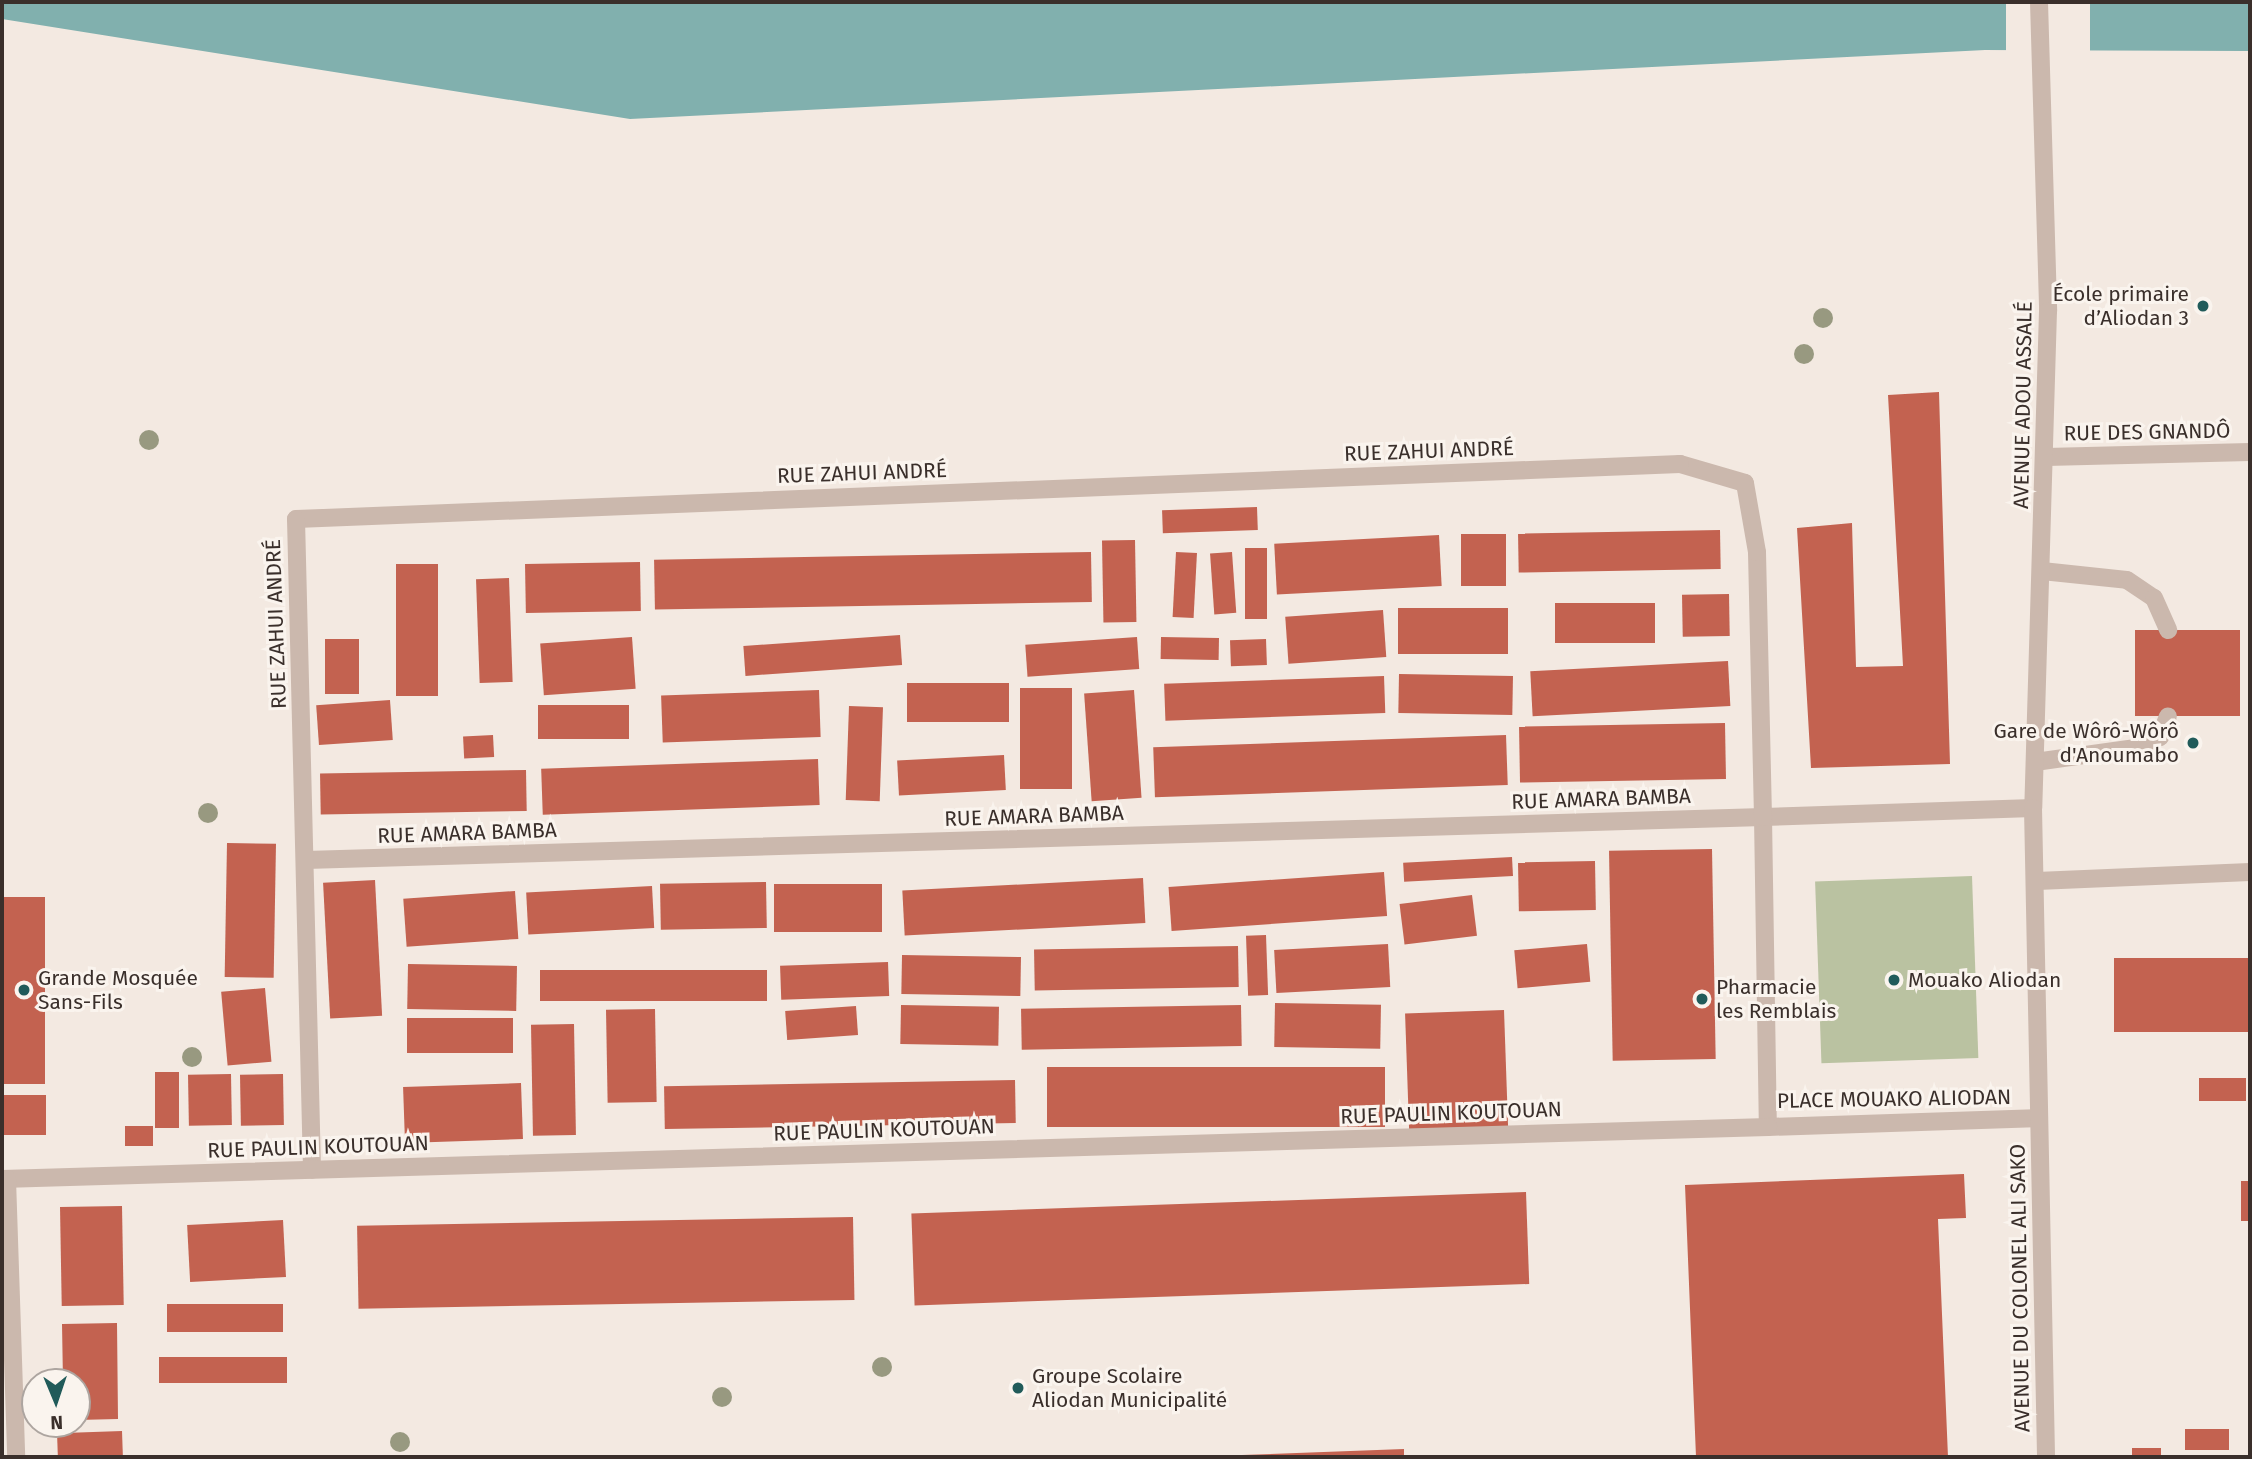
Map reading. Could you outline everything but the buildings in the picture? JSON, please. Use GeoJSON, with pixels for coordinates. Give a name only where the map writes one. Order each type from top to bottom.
{"type":"FeatureCollection","features":[{"type":"Feature","properties":{"kind":"street","name":"AVENUE ADOU ASSALÉ"},"geometry":{"type":"LineString","coordinates":[[2033,808],[2046,457],[2048,310],[2039,2]]}},
{"type":"Feature","properties":{"kind":"street","name":"RUE DES GNANDÔ"},"geometry":{"type":"LineString","coordinates":[[2046,457],[2250,452]]}},
{"type":"Feature","properties":{"kind":"street","name":"RUE ZAHUI ANDRÉ"},"geometry":{"type":"LineString","coordinates":[[312,1170],[296,519],[1680,464],[1745,484],[1757,552],[1763,817]]}},
{"type":"Feature","properties":{"kind":"street"},"geometry":{"type":"LineString","coordinates":[[2042,571],[2127,580],[2154,598],[2168,630]]}},
{"type":"Feature","properties":{"kind":"street"},"geometry":{"type":"LineString","coordinates":[[2035,762],[2134,748],[2160,737],[2168,716]]}},
{"type":"Feature","properties":{"kind":"street"},"geometry":{"type":"LineString","coordinates":[[1763,817],[2033,808]]}},
{"type":"Feature","properties":{"kind":"street","name":"PLACE MOUAKO ALIODAN"},"geometry":{"type":"LineString","coordinates":[[1763,817],[1768,1126],[2038,1118],[2037,881],[2033,808]]}},
{"type":"Feature","properties":{"kind":"street","name":"RUE AMARA BAMBA"},"geometry":{"type":"LineString","coordinates":[[306,860],[1763,817]]}},
{"type":"Feature","properties":{"kind":"street"},"geometry":{"type":"LineString","coordinates":[[2037,881],[2250,872]]}},
{"type":"Feature","properties":{"kind":"street","name":"AVENUE DU COLONEL ALI SAKO"},"geometry":{"type":"LineString","coordinates":[[2038,1118],[2046,1457]]}},
{"type":"Feature","properties":{"kind":"street","name":"RUE PAULIN KOUTOUAN"},"geometry":{"type":"LineString","coordinates":[[5,1179],[1768,1126]]}},
{"type":"Feature","properties":{"kind":"street"},"geometry":{"type":"LineString","coordinates":[[5,1179],[16,1457]]}},
{"type":"Feature","properties":{"kind":"green space"},"geometry":{"type":"Polygon","coordinates":[[[1972,876],[1978,1058],[1821,1063],[1815,881],[1972,876]]]}},
{"type":"Feature","properties":{"kind":"water"},"geometry":{"type":"Polygon","coordinates":[[[2,2],[2250,2],[2250,51],[1985,50],[630,119],[2,19],[2,2]]]}},
{"type":"Feature","properties":{"kind":"pier"},"geometry":{"type":"Polygon","coordinates":[[[2006,2],[2090,2],[2090,53],[2006,53],[2006,2]]]}},
{"type":"Feature","properties":{"kind":"place","name":"École primaire d’Aliodan 3"},"geometry":{"type":"Point","coordinates":[2203,306]}},
{"type":"Feature","properties":{"kind":"place","name":"Gare de Wôrô-Wôrô d'Anoumabo"},"geometry":{"type":"Point","coordinates":[2193,743]}},
{"type":"Feature","properties":{"kind":"place","name":"Mouako Aliodan"},"geometry":{"type":"Point","coordinates":[1894,980]}},
{"type":"Feature","properties":{"kind":"place","name":"Grande Mosquée Sans-Fils"},"geometry":{"type":"Point","coordinates":[24,990]}},
{"type":"Feature","properties":{"kind":"place","name":"Pharmacie les Remblais"},"geometry":{"type":"Point","coordinates":[1702,999]}},
{"type":"Feature","properties":{"kind":"place","name":"Groupe Scolaire Aliodan Municipalité"},"geometry":{"type":"Point","coordinates":[1018,1388]}}]}
